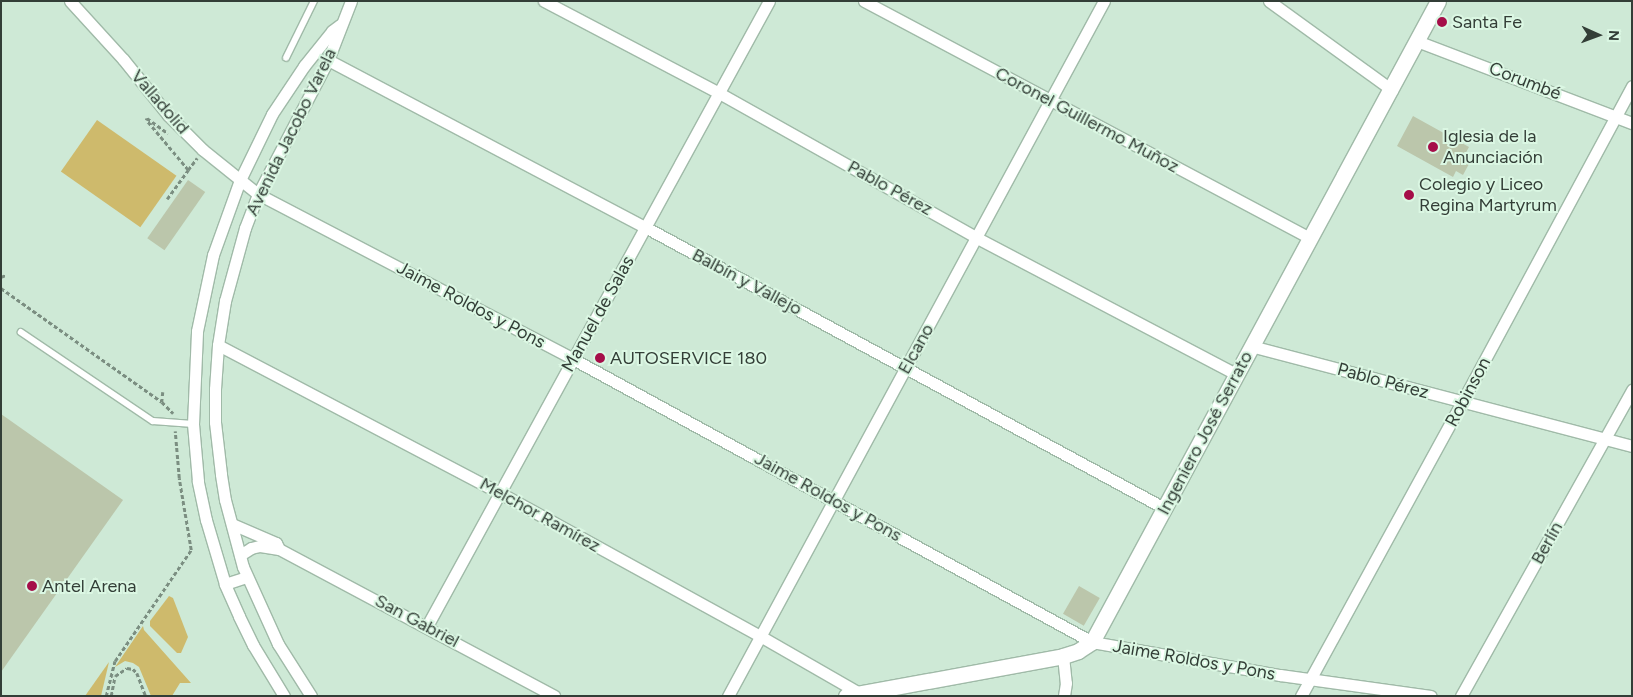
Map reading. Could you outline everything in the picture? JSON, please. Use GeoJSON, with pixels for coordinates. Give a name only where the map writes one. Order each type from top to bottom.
{"type":"FeatureCollection","features":[{"type":"Feature","properties":{"kind":"street","name":"Valladolid"},"geometry":{"type":"LineString","coordinates":[[70,1],[123,59],[168,115],[203,150],[258,194]]}},
{"type":"Feature","properties":{"kind":"street","name":"Avenida Jacobo Varela"},"geometry":{"type":"LineString","coordinates":[[311,696],[278,644],[247,577],[240,555],[221,474],[215,422],[218,345],[231,274],[258,194],[328,60],[340,25],[351,1]]}},
{"type":"Feature","properties":{"kind":"street","name":"Pablo Pérez"},"geometry":{"type":"LineString","coordinates":[[544,1],[719,93],[977,238],[1236,374]]}},
{"type":"Feature","properties":{"kind":"street","name":"Manuel de Salas"},"geometry":{"type":"LineString","coordinates":[[427,626],[769,1]]}},
{"type":"Feature","properties":{"kind":"street","name":"Coronel Guillermo Muñoz"},"geometry":{"type":"LineString","coordinates":[[864,1],[1310,238]]}},
{"type":"Feature","properties":{"kind":"street","name":"Elcano"},"geometry":{"type":"LineString","coordinates":[[728,696],[1104,1]]}},
{"type":"Feature","properties":{"kind":"street"},"geometry":{"type":"LineString","coordinates":[[1269,1],[1392,90]]}},
{"type":"Feature","properties":{"kind":"street","name":"Ingeniero José Serrato"},"geometry":{"type":"LineString","coordinates":[[1092,642],[1251,346],[1392,90],[1438,1]]}},
{"type":"Feature","properties":{"kind":"street","name":"Avenida Jacobo Varela"},"geometry":{"type":"LineString","coordinates":[[284,696],[253,645],[225,584],[206,520],[198,481],[193,424],[194,364],[202,296],[212,255],[240,180],[272,114],[304,66],[332,31],[340,25]]}},
{"type":"Feature","properties":{"kind":"street","name":"Corumbé"},"geometry":{"type":"LineString","coordinates":[[1418,41],[1632,123]]}},
{"type":"Feature","properties":{"kind":"street","name":"Balbín y Vallejo"},"geometry":{"type":"LineString","coordinates":[[328,60],[646,227],[1164,508]]}},
{"type":"Feature","properties":{"kind":"street","name":"Robinson"},"geometry":{"type":"LineString","coordinates":[[1301,696],[1632,86]]}},
{"type":"Feature","properties":{"kind":"street","name":"Jaime Roldos y Pons"},"geometry":{"type":"LineString","coordinates":[[258,194],[573,359],[835,500],[1092,642],[1310,680],[1431,696]]}},
{"type":"Feature","properties":{"kind":"street","name":"Melchor Ramírez"},"geometry":{"type":"LineString","coordinates":[[218,345],[500,493],[760,636],[852,695]]}},
{"type":"Feature","properties":{"kind":"street","name":"Pablo Pérez"},"geometry":{"type":"LineString","coordinates":[[1251,346],[1632,446]]}},
{"type":"Feature","properties":{"kind":"street","name":"Berlín"},"geometry":{"type":"LineString","coordinates":[[1461,696],[1606,440],[1632,390]]}},
{"type":"Feature","properties":{"kind":"street"},"geometry":{"type":"LineString","coordinates":[[193,424],[215,422]]}},
{"type":"Feature","properties":{"kind":"street","name":"San Gabriel"},"geometry":{"type":"LineString","coordinates":[[232,524],[276,543],[279,549]]}},
{"type":"Feature","properties":{"kind":"street","name":"San Gabriel"},"geometry":{"type":"LineString","coordinates":[[240,555],[251,548],[260,546],[279,549],[427,626],[554,696]]}},
{"type":"Feature","properties":{"kind":"street"},"geometry":{"type":"LineString","coordinates":[[225,584],[247,577]]}},
{"type":"Feature","properties":{"kind":"street"},"geometry":{"type":"LineString","coordinates":[[852,695],[1063,656],[1078,651],[1092,642]]}},
{"type":"Feature","properties":{"kind":"street"},"geometry":{"type":"LineString","coordinates":[[1063,656],[1066,683],[1064,696]]}},
{"type":"Feature","properties":{"kind":"lane"},"geometry":{"type":"LineString","coordinates":[[286,58],[314,1]]}},
{"type":"Feature","properties":{"kind":"lane"},"geometry":{"type":"LineString","coordinates":[[21,332],[153,420],[176,424],[193,424]]}},
{"type":"Feature","properties":{"kind":"path"},"geometry":{"type":"LineString","coordinates":[[170,134],[147,118],[146,120],[188,170]]}},
{"type":"Feature","properties":{"kind":"path"},"geometry":{"type":"LineString","coordinates":[[167,199],[203,150]]}},
{"type":"Feature","properties":{"kind":"path"},"geometry":{"type":"LineString","coordinates":[[1,277],[6,275]]}},
{"type":"Feature","properties":{"kind":"path"},"geometry":{"type":"LineString","coordinates":[[1,288],[162,402],[172,412],[176,424],[179,478],[191,550],[115,661],[106,696]]}},
{"type":"Feature","properties":{"kind":"path"},"geometry":{"type":"LineString","coordinates":[[162,402],[163,392]]}},
{"type":"Feature","properties":{"kind":"path"},"geometry":{"type":"LineString","coordinates":[[111,696],[116,676],[127,668],[133,669],[137,673],[146,696]]}},
{"type":"Feature","properties":{"kind":"shaded area"},"geometry":{"type":"Polygon","coordinates":[[[97,120],[176,176],[140,227],[61,172],[97,120]]]}},
{"type":"Feature","properties":{"kind":"shaded area"},"geometry":{"type":"Polygon","coordinates":[[[169,596],[173,598],[188,637],[181,653],[177,653],[150,626],[150,621],[169,596]]]}},
{"type":"Feature","properties":{"kind":"shaded area"},"geometry":{"type":"Polygon","coordinates":[[[143,626],[144,630],[191,683],[180,683],[172,696],[151,696],[139,667],[133,663],[125,661],[115,667],[143,626]]]}},
{"type":"Feature","properties":{"kind":"shaded area"},"geometry":{"type":"Polygon","coordinates":[[[109,662],[101,696],[85,696],[109,662]]]}},
{"type":"Feature","properties":{"kind":"building","name":"Iglesia de la Anunciación"},"geometry":{"type":"Polygon","coordinates":[[[1413,116],[1469,147],[1463,158],[1470,162],[1463,175],[1456,171],[1453,177],[1397,146],[1413,116]]]}},
{"type":"Feature","properties":{"kind":"building"},"geometry":{"type":"Polygon","coordinates":[[[188,180],[205,192],[164,250],[147,238],[188,180]]]}},
{"type":"Feature","properties":{"kind":"building","name":"Antel Arena"},"geometry":{"type":"Polygon","coordinates":[[[1,414],[123,500],[1,672],[1,414]]]}},
{"type":"Feature","properties":{"kind":"building"},"geometry":{"type":"Polygon","coordinates":[[[1079,586],[1100,598],[1084,626],[1063,614],[1079,586]]]}},
{"type":"Feature","properties":{"kind":"place","name":"Santa Fe"},"geometry":{"type":"Point","coordinates":[1442,22]}},
{"type":"Feature","properties":{"kind":"place","name":"Iglesia de la Anunciación"},"geometry":{"type":"Point","coordinates":[1433,147]}},
{"type":"Feature","properties":{"kind":"place","name":"Colegio y Liceo Regina Martyrum"},"geometry":{"type":"Point","coordinates":[1409,195]}},
{"type":"Feature","properties":{"kind":"place","name":"AUTOSERVICE 180"},"geometry":{"type":"Point","coordinates":[600,358]}},
{"type":"Feature","properties":{"kind":"place","name":"Antel Arena"},"geometry":{"type":"Point","coordinates":[32,586]}}]}
